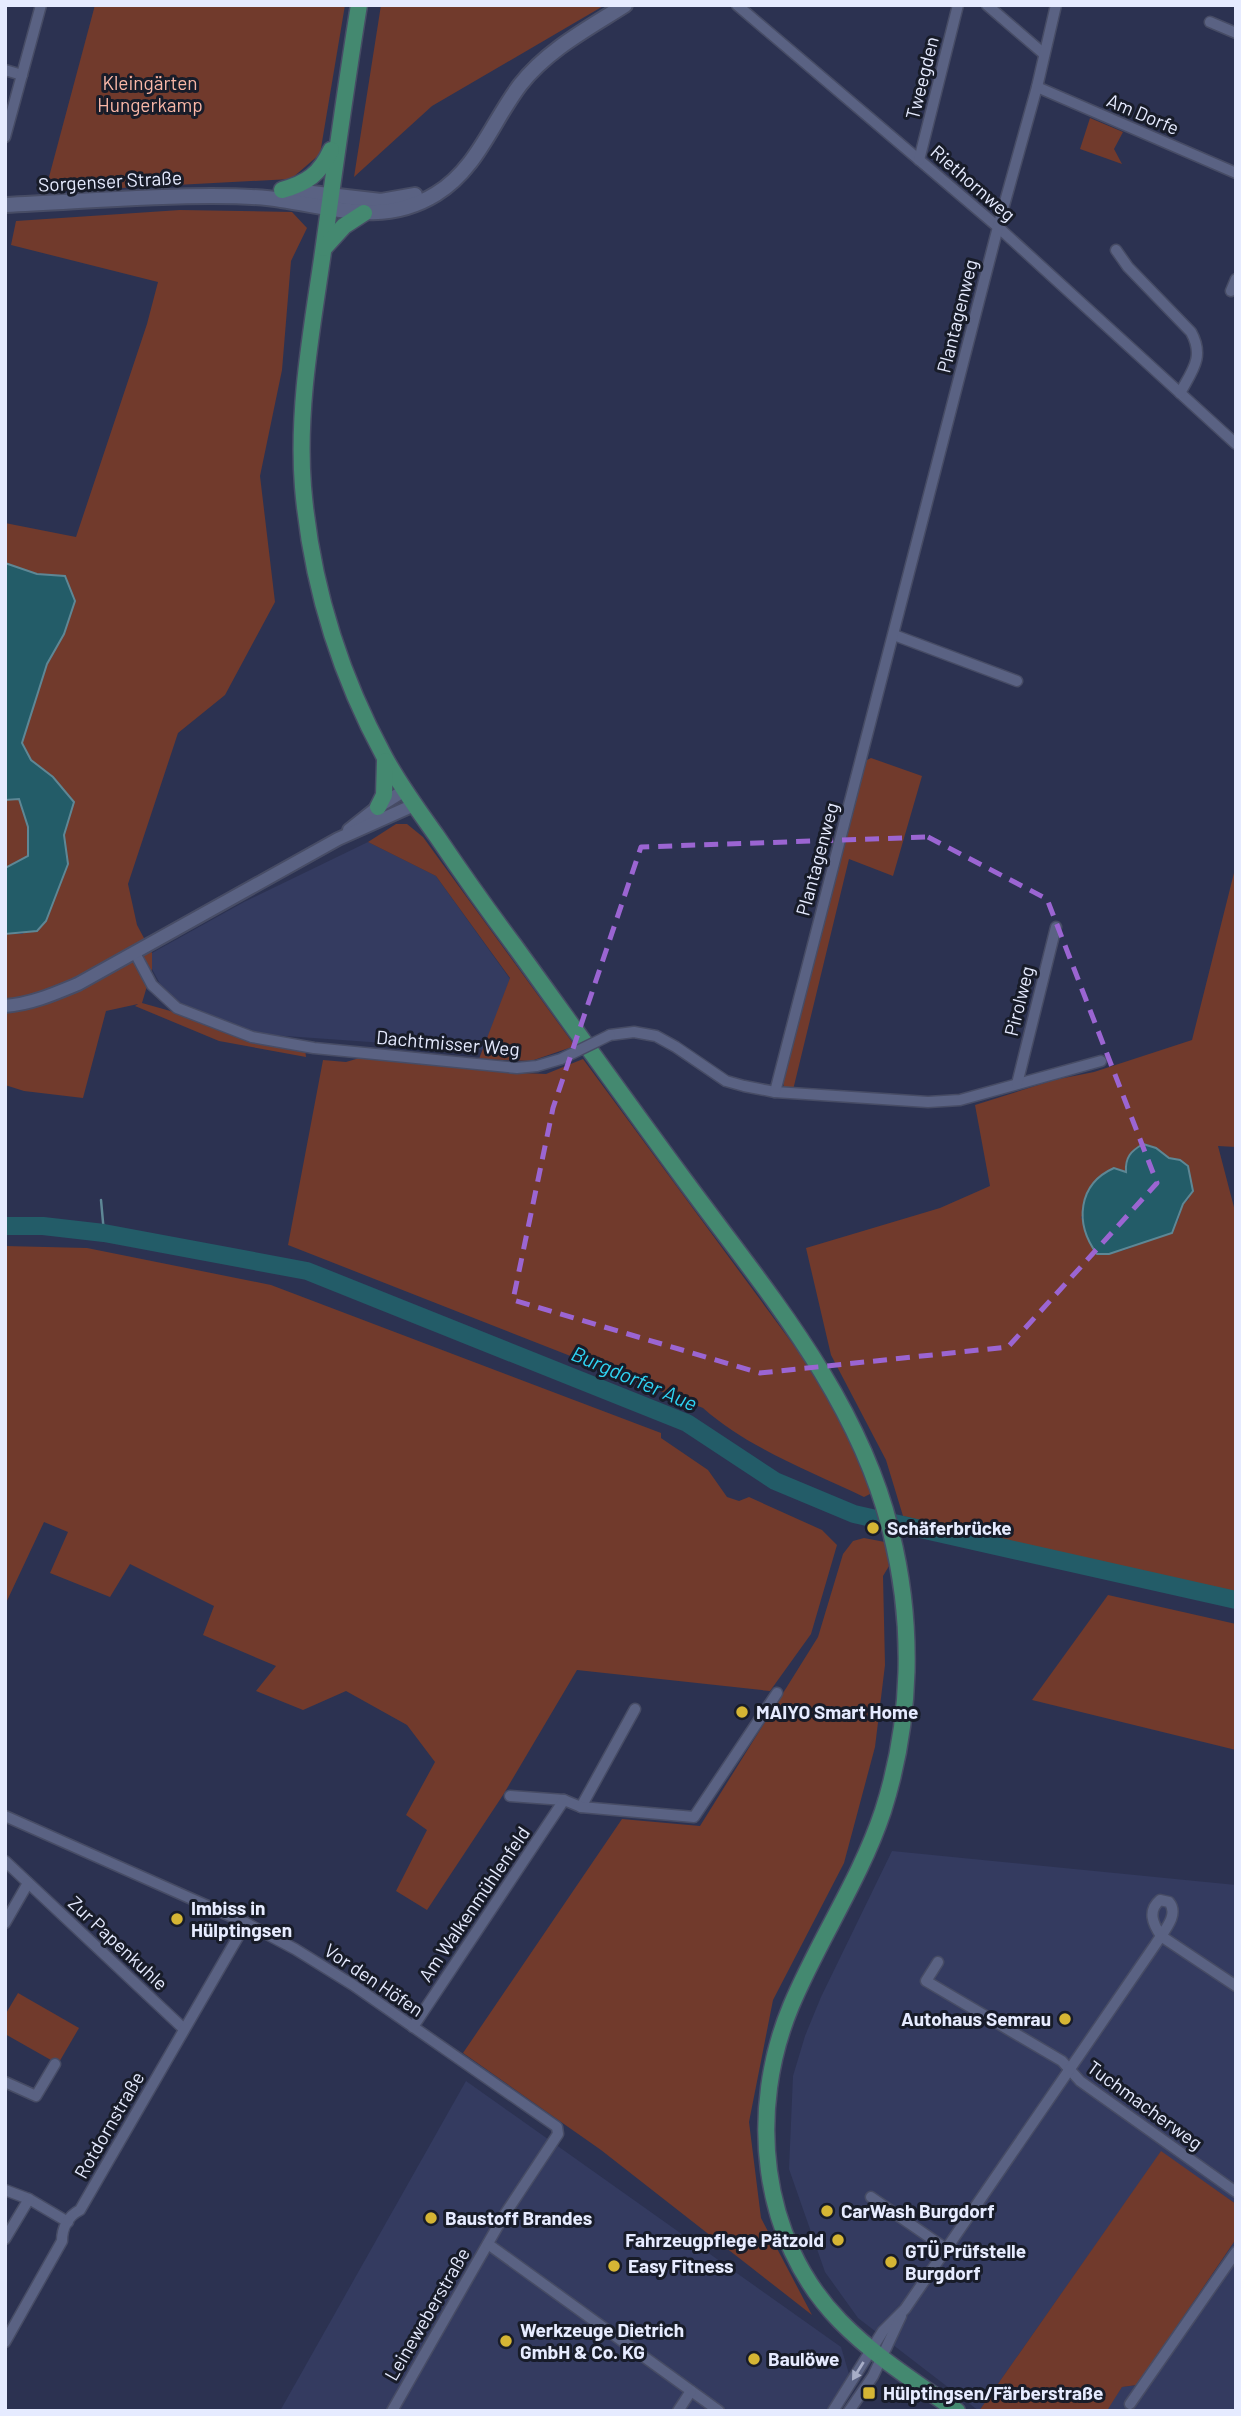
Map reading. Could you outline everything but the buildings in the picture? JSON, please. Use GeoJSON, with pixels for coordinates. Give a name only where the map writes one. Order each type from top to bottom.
{"type":"FeatureCollection","features":[{"type":"Feature","properties":{"kind":"main road"},"geometry":{"type":"LineString","coordinates":[[359,5],[337,138],[305,384],[303,486],[318,584],[353,692],[385,759],[483,903],[789,1324],[842,1407],[866,1455],[883,1502],[897,1555],[905,1611],[907,1652],[904,1713],[894,1773],[868,1850],[783,2025],[769,2079],[766,2117],[769,2172],[777,2209],[790,2244],[819,2297],[837,2318],[877,2354],[957,2411]]}},
{"type":"Feature","properties":{"kind":"main road"},"geometry":{"type":"LineString","coordinates":[[324,248],[344,226],[363,213],[410,206],[436,194],[457,178],[471,163],[516,91],[537,68],[568,41],[625,5]]}},
{"type":"Feature","properties":{"kind":"main road"},"geometry":{"type":"LineString","coordinates":[[217,196],[282,190],[302,184],[315,176],[337,138]]}},
{"type":"Feature","properties":{"kind":"main road"},"geometry":{"type":"LineString","coordinates":[[217,196],[329,201],[408,198],[432,188],[453,174],[485,142]]}},
{"type":"Feature","properties":{"kind":"main road"},"geometry":{"type":"LineString","coordinates":[[282,190],[329,201],[363,213]]}},
{"type":"Feature","properties":{"kind":"main road","name":"Sorgenser Straße"},"geometry":{"type":"LineString","coordinates":[[5,205],[217,196]]}},
{"type":"Feature","properties":{"kind":"main road"},"geometry":{"type":"LineString","coordinates":[[377,807],[384,795],[385,759]]}},
{"type":"Feature","properties":{"kind":"street"},"geometry":{"type":"LineString","coordinates":[[5,137],[41,5]]}},
{"type":"Feature","properties":{"kind":"street","name":"Riethornweg"},"geometry":{"type":"LineString","coordinates":[[737,5],[998,227],[1236,444]]}},
{"type":"Feature","properties":{"kind":"street","name":"Tweegden"},"geometry":{"type":"LineString","coordinates":[[919,160],[958,5]]}},
{"type":"Feature","properties":{"kind":"street"},"geometry":{"type":"LineString","coordinates":[[987,5],[1044,54]]}},
{"type":"Feature","properties":{"kind":"street","name":"Plantagenweg"},"geometry":{"type":"LineString","coordinates":[[775,1092],[998,227],[1037,87],[1056,5]]}},
{"type":"Feature","properties":{"kind":"street"},"geometry":{"type":"LineString","coordinates":[[1210,22],[1236,33]]}},
{"type":"Feature","properties":{"kind":"street"},"geometry":{"type":"LineString","coordinates":[[5,71],[22,75]]}},
{"type":"Feature","properties":{"kind":"street","name":"Am Dorfe"},"geometry":{"type":"LineString","coordinates":[[1037,87],[1236,173]]}},
{"type":"Feature","properties":{"kind":"street"},"geometry":{"type":"LineString","coordinates":[[1116,250],[1128,267],[1191,332],[1198,345],[1197,363],[1180,393]]}},
{"type":"Feature","properties":{"kind":"street"},"geometry":{"type":"LineString","coordinates":[[1231,291],[1236,279]]}},
{"type":"Feature","properties":{"kind":"street"},"geometry":{"type":"LineString","coordinates":[[894,635],[1017,681]]}},
{"type":"Feature","properties":{"kind":"street"},"geometry":{"type":"LineString","coordinates":[[338,839],[377,807],[405,790]]}},
{"type":"Feature","properties":{"kind":"street"},"geometry":{"type":"LineString","coordinates":[[5,1006],[33,1001],[78,984],[338,839],[414,804]]}},
{"type":"Feature","properties":{"kind":"street","name":"Pirolweg"},"geometry":{"type":"LineString","coordinates":[[1017,1084],[1056,927]]}},
{"type":"Feature","properties":{"kind":"street","name":"Dachtmisser Weg"},"geometry":{"type":"LineString","coordinates":[[135,953],[152,985],[177,1008],[252,1037],[314,1048],[517,1068],[561,1059],[610,1035],[634,1032],[656,1036],[726,1081],[775,1092],[928,1102],[960,1100],[1101,1060]]}},
{"type":"Feature","properties":{"kind":"street","name":"Am Walkenmühlenfeld"},"geometry":{"type":"LineString","coordinates":[[510,1796],[564,1800],[581,1807],[694,1817],[777,1693]]}},
{"type":"Feature","properties":{"kind":"street"},"geometry":{"type":"LineString","coordinates":[[581,1807],[635,1709]]}},
{"type":"Feature","properties":{"kind":"street","name":"Am Walkenmühlenfeld"},"geometry":{"type":"LineString","coordinates":[[413,2027],[564,1800]]}},
{"type":"Feature","properties":{"kind":"street","name":"Vor den Höfen"},"geometry":{"type":"LineString","coordinates":[[5,1816],[246,1923],[295,1950],[353,1985],[557,2127]]}},
{"type":"Feature","properties":{"kind":"street","name":"Zur Papenkuhle"},"geometry":{"type":"LineString","coordinates":[[5,1861],[184,2029]]}},
{"type":"Feature","properties":{"kind":"street"},"geometry":{"type":"LineString","coordinates":[[5,1923],[28,1883]]}},
{"type":"Feature","properties":{"kind":"street","name":"Rotdornstraße"},"geometry":{"type":"LineString","coordinates":[[5,2342],[62,2241],[62,2232],[72,2215],[80,2210],[246,1923]]}},
{"type":"Feature","properties":{"kind":"street"},"geometry":{"type":"LineString","coordinates":[[849,2411],[873,2376],[883,2331],[902,2312],[1161,1936],[1236,1986]]}},
{"type":"Feature","properties":{"kind":"street","name":"Tuchmacherweg"},"geometry":{"type":"LineString","coordinates":[[938,1962],[926,1982],[1062,2061],[1080,2081],[1236,2192]]}},
{"type":"Feature","properties":{"kind":"street"},"geometry":{"type":"LineString","coordinates":[[5,2082],[36,2096],[55,2064]]}},
{"type":"Feature","properties":{"kind":"street","name":"Leineweberstraße"},"geometry":{"type":"LineString","coordinates":[[392,2411],[488,2244],[558,2134],[557,2127]]}},
{"type":"Feature","properties":{"kind":"street"},"geometry":{"type":"LineString","coordinates":[[5,2190],[29,2199],[68,2222]]}},
{"type":"Feature","properties":{"kind":"street"},"geometry":{"type":"LineString","coordinates":[[871,2197],[945,2248]]}},
{"type":"Feature","properties":{"kind":"street"},"geometry":{"type":"LineString","coordinates":[[5,2239],[29,2199]]}},
{"type":"Feature","properties":{"kind":"street"},"geometry":{"type":"LineString","coordinates":[[488,2244],[719,2411]]}},
{"type":"Feature","properties":{"kind":"street"},"geometry":{"type":"LineString","coordinates":[[1130,2404],[1236,2252]]}},
{"type":"Feature","properties":{"kind":"street"},"geometry":{"type":"LineString","coordinates":[[833,2411],[877,2354]]}},
{"type":"Feature","properties":{"kind":"street"},"geometry":{"type":"LineString","coordinates":[[678,2411],[691,2391]]}},
{"type":"Feature","properties":{"kind":"highlighted area"},"geometry":{"type":"Polygon","coordinates":[[[928,837],[1047,899],[1157,1183],[1008,1347],[760,1373],[513,1300],[553,1108],[641,847],[928,837]]]}},
{"type":"Feature","properties":{"kind":"shaded area"},"geometry":{"type":"Polygon","coordinates":[[[5,563],[37,574],[65,576],[75,601],[64,634],[47,664],[22,743],[31,760],[53,777],[74,802],[64,835],[68,864],[46,921],[37,931],[5,934],[5,868],[28,856],[28,827],[19,799],[5,800],[5,563]]]}},
{"type":"Feature","properties":{"kind":"shaded area"},"geometry":{"type":"Polygon","coordinates":[[[368,842],[436,876],[510,979],[483,1050],[257,1034],[182,1006],[165,993],[152,969],[152,953],[244,902],[368,842]]]}},
{"type":"Feature","properties":{"kind":"shaded area"},"geometry":{"type":"Polygon","coordinates":[[[1143,1144],[1156,1148],[1169,1158],[1180,1160],[1188,1166],[1193,1191],[1183,1204],[1172,1233],[1109,1254],[1097,1254],[1085,1230],[1083,1205],[1087,1194],[1102,1175],[1114,1168],[1126,1172],[1130,1155],[1143,1144]]]}},
{"type":"Feature","properties":{"kind":"shaded area"},"geometry":{"type":"Polygon","coordinates":[[[892,1851],[1236,1885],[1236,2204],[1161,2152],[979,2411],[858,2318],[825,2272],[789,2169],[793,2076],[805,2036],[821,1997],[892,1851]]]}},
{"type":"Feature","properties":{"kind":"shaded area"},"geometry":{"type":"Polygon","coordinates":[[[466,2081],[841,2347],[849,2374],[826,2411],[280,2411],[466,2081]]]}},
{"type":"Feature","properties":{"kind":"shaded area"},"geometry":{"type":"Polygon","coordinates":[[[1236,2239],[1236,2411],[1107,2409],[1122,2387],[1138,2385],[1236,2239]]]}},
{"type":"Feature","properties":{"kind":"green space","name":"Kleingärten Hungerkamp"},"geometry":{"type":"Polygon","coordinates":[[[95,5],[345,5],[320,154],[291,179],[45,192],[95,5]]]}},
{"type":"Feature","properties":{"kind":"green space"},"geometry":{"type":"Polygon","coordinates":[[[381,5],[605,5],[432,106],[354,177],[381,5]]]}},
{"type":"Feature","properties":{"kind":"green space"},"geometry":{"type":"Polygon","coordinates":[[[1090,118],[1123,132],[1114,149],[1122,164],[1080,149],[1090,118]]]}},
{"type":"Feature","properties":{"kind":"green space"},"geometry":{"type":"Polygon","coordinates":[[[180,210],[292,212],[307,228],[291,261],[282,370],[260,476],[275,602],[225,695],[178,733],[128,884],[137,925],[152,953],[152,969],[142,1003],[305,1049],[306,1057],[219,1041],[135,1006],[138,1004],[106,1011],[83,1098],[24,1091],[5,1085],[5,934],[22,934],[46,921],[68,864],[64,835],[74,802],[53,777],[31,760],[22,743],[47,663],[64,634],[65,576],[37,574],[5,563],[5,523],[76,537],[147,324],[158,282],[11,245],[16,221],[180,210]]]}},
{"type":"Feature","properties":{"kind":"green space"},"geometry":{"type":"Polygon","coordinates":[[[871,758],[922,776],[893,876],[849,859],[793,1090],[784,1087],[782,1077],[865,761],[871,758]]]}},
{"type":"Feature","properties":{"kind":"green space"},"geometry":{"type":"Polygon","coordinates":[[[19,799],[28,827],[28,856],[5,868],[5,800],[19,799]]]}},
{"type":"Feature","properties":{"kind":"green space"},"geometry":{"type":"Polygon","coordinates":[[[396,824],[407,824],[423,837],[575,1046],[531,1061],[479,1059],[510,978],[436,876],[368,842],[396,824]]]}},
{"type":"Feature","properties":{"kind":"green space"},"geometry":{"type":"Polygon","coordinates":[[[1236,865],[1236,1147],[1218,1146],[1236,1215],[1236,1593],[903,1516],[886,1460],[831,1355],[806,1248],[940,1208],[990,1186],[975,1105],[1054,1080],[1094,1072],[1192,1040],[1236,865]],[[1156,1148],[1126,1172],[1081,1217],[1097,1254],[1130,1248],[1178,1221],[1183,1204],[1189,1199],[1180,1160],[1169,1158],[1156,1148]]]}},
{"type":"Feature","properties":{"kind":"green space"},"geometry":{"type":"Polygon","coordinates":[[[366,1056],[546,1074],[583,1059],[809,1366],[843,1429],[872,1493],[864,1497],[780,1458],[740,1435],[703,1408],[288,1245],[323,1060],[346,1062],[366,1056]]]}},
{"type":"Feature","properties":{"kind":"green space"},"geometry":{"type":"Polygon","coordinates":[[[5,1246],[87,1248],[271,1285],[661,1433],[661,1438],[708,1470],[727,1497],[739,1501],[749,1497],[822,1530],[837,1545],[811,1634],[770,1691],[577,1670],[503,1795],[427,1910],[396,1891],[427,1830],[406,1815],[435,1762],[407,1725],[346,1691],[303,1710],[256,1691],[276,1666],[203,1635],[214,1606],[130,1564],[110,1597],[50,1573],[68,1532],[44,1522],[5,1605],[5,1246]]]}},
{"type":"Feature","properties":{"kind":"green space"},"geometry":{"type":"Polygon","coordinates":[[[864,1538],[885,1542],[889,1566],[883,1576],[885,1665],[875,1747],[844,1863],[773,2000],[749,2122],[761,2218],[812,2315],[601,2150],[463,2053],[622,1819],[700,1826],[818,1637],[843,1554],[853,1541],[864,1538]]]}},
{"type":"Feature","properties":{"kind":"green space"},"geometry":{"type":"Polygon","coordinates":[[[1108,1595],[1236,1624],[1236,1750],[1032,1700],[1108,1595]]]}},
{"type":"Feature","properties":{"kind":"green space"},"geometry":{"type":"Polygon","coordinates":[[[18,1993],[79,2028],[58,2064],[5,2034],[5,2015],[18,1993]]]}},
{"type":"Feature","properties":{"kind":"green space"},"geometry":{"type":"Polygon","coordinates":[[[1161,2151],[1236,2204],[1236,2239],[1137,2385],[1122,2387],[1109,2411],[979,2411],[1161,2151]]]}},
{"type":"Feature","properties":{"kind":"waterway"},"geometry":{"type":"LineString","coordinates":[[101,1200],[104,1233]]}},
{"type":"Feature","properties":{"kind":"waterway","name":"Burgdorfer Aue"},"geometry":{"type":"LineString","coordinates":[[5,1226],[43,1226],[104,1233],[307,1271],[687,1423],[775,1481],[854,1514],[1236,1600]]}},
{"type":"Feature","properties":{"kind":"place","name":"Schäferbrücke"},"geometry":{"type":"Point","coordinates":[873,1528]}},
{"type":"Feature","properties":{"kind":"place","name":"MAIYO Smart Home"},"geometry":{"type":"Point","coordinates":[742,1712]}},
{"type":"Feature","properties":{"kind":"place","name":"Imbiss in Hülptingsen"},"geometry":{"type":"Point","coordinates":[177,1919]}},
{"type":"Feature","properties":{"kind":"place","name":"Autohaus Semrau"},"geometry":{"type":"Point","coordinates":[1065,2019]}},
{"type":"Feature","properties":{"kind":"place","name":"CarWash Burgdorf"},"geometry":{"type":"Point","coordinates":[827,2211]}},
{"type":"Feature","properties":{"kind":"place","name":"Baustoff Brandes"},"geometry":{"type":"Point","coordinates":[431,2218]}},
{"type":"Feature","properties":{"kind":"place","name":"Fahrzeugpflege Pätzold"},"geometry":{"type":"Point","coordinates":[838,2240]}},
{"type":"Feature","properties":{"kind":"place","name":"GTÜ Prüfstelle Burgdorf"},"geometry":{"type":"Point","coordinates":[891,2262]}},
{"type":"Feature","properties":{"kind":"place","name":"Easy Fitness"},"geometry":{"type":"Point","coordinates":[614,2266]}},
{"type":"Feature","properties":{"kind":"place","name":"Werkzeuge Dietrich GmbH & Co. KG"},"geometry":{"type":"Point","coordinates":[506,2341]}},
{"type":"Feature","properties":{"kind":"place","name":"Baulöwe"},"geometry":{"type":"Point","coordinates":[754,2359]}},
{"type":"Feature","properties":{"kind":"place","name":"Hülptingsen/Färberstraße"},"geometry":{"type":"Point","coordinates":[869,2393]}}]}
